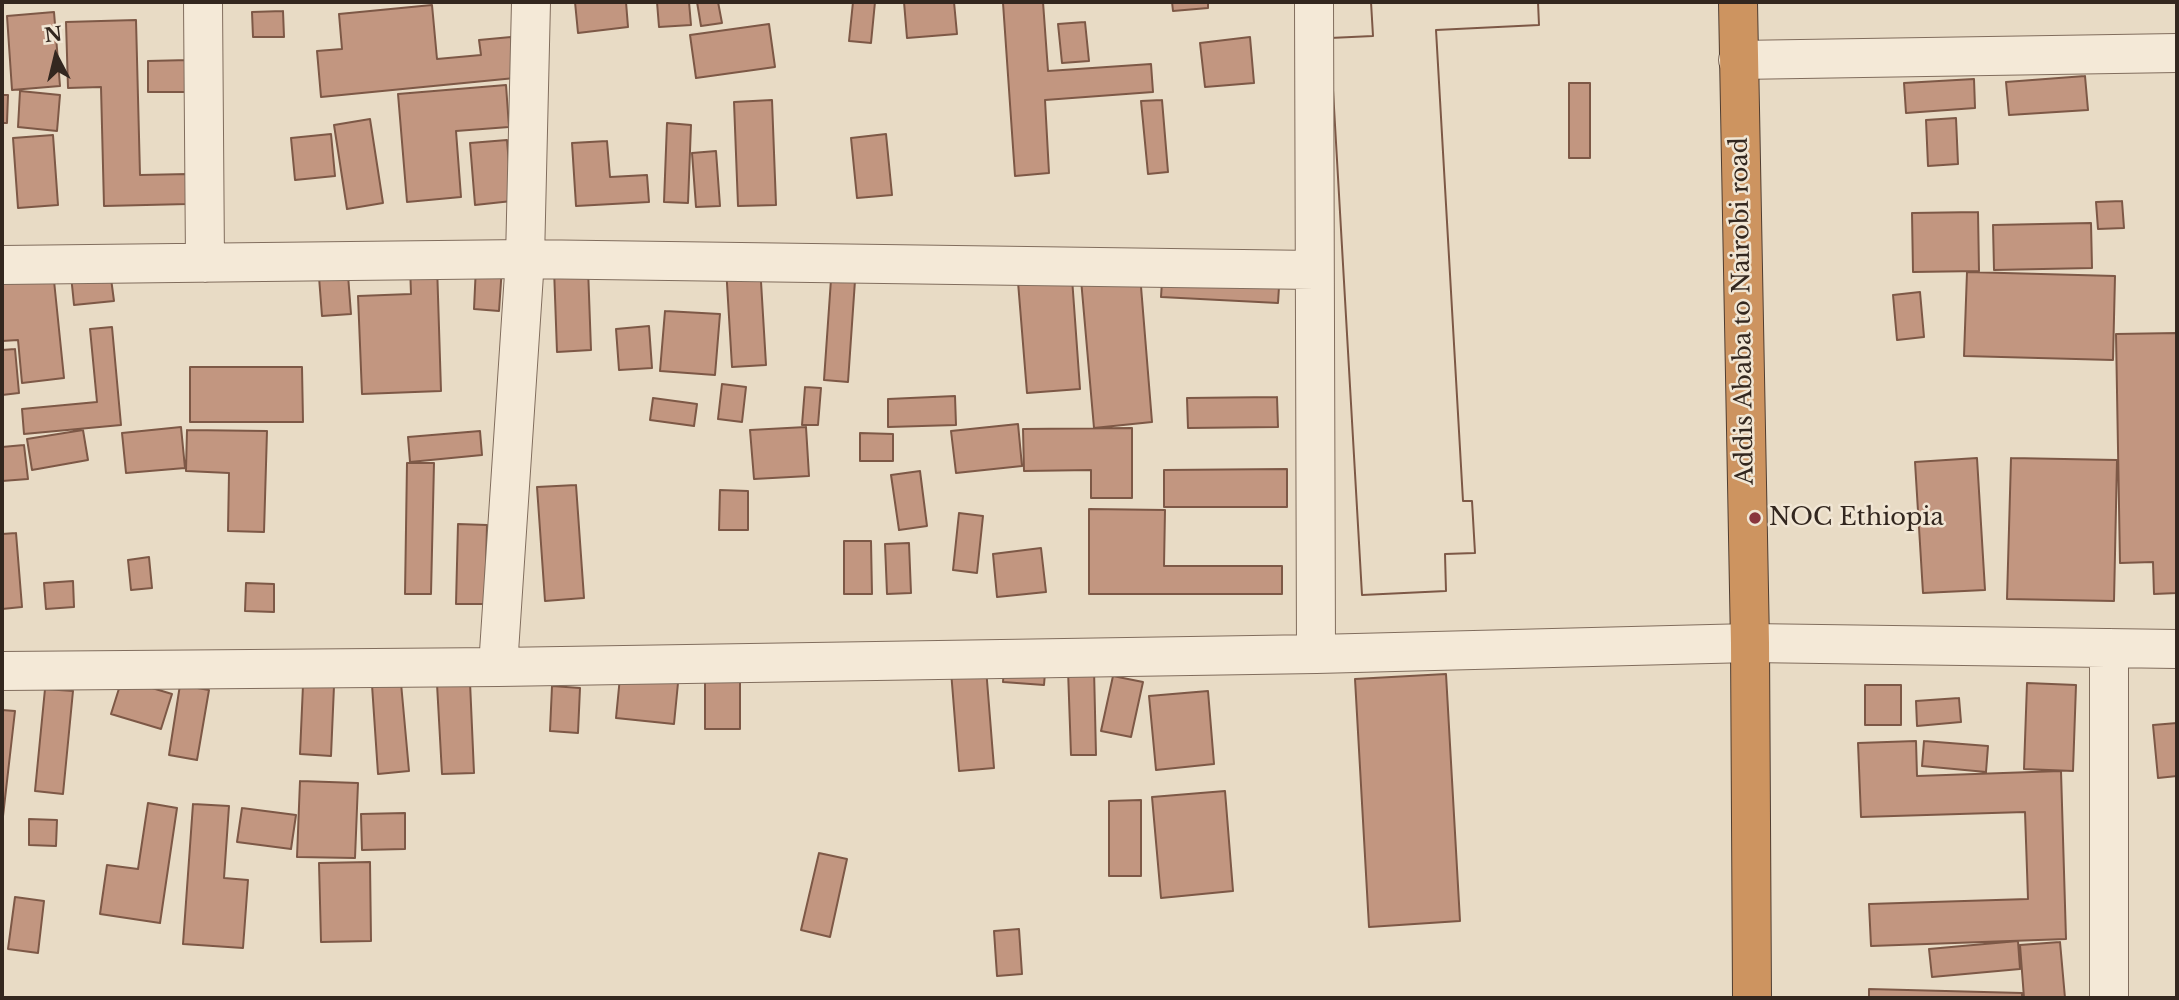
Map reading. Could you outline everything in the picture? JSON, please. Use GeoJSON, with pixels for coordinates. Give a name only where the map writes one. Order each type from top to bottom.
{"type":"FeatureCollection","features":[{"type":"Feature","properties":{"kind":"highway","name":"Addis Ababa to Nairobi road"},"geometry":{"type":"LineString","coordinates":[[1738,2],[1752,998]]}},
{"type":"Feature","properties":{"kind":"street"},"geometry":{"type":"LineString","coordinates":[[203,2],[205,263]]}},
{"type":"Feature","properties":{"kind":"street"},"geometry":{"type":"LineString","coordinates":[[498,667],[525,259],[531,2]]}},
{"type":"Feature","properties":{"kind":"street"},"geometry":{"type":"LineString","coordinates":[[1314,2],[1316,653]]}},
{"type":"Feature","properties":{"kind":"street"},"geometry":{"type":"LineString","coordinates":[[1738,60],[2177,53]]}},
{"type":"Feature","properties":{"kind":"street"},"geometry":{"type":"LineString","coordinates":[[2,265],[525,259],[1314,270]]}},
{"type":"Feature","properties":{"kind":"street"},"geometry":{"type":"LineString","coordinates":[[2,671],[498,667],[1749,643],[2177,649]]}},
{"type":"Feature","properties":{"kind":"street"},"geometry":{"type":"LineString","coordinates":[[2109,648],[2109,998]]}},
{"type":"Feature","properties":{"kind":"building"},"geometry":{"type":"Polygon","coordinates":[[[575,2],[626,2],[628,27],[578,33],[575,2]]]}},
{"type":"Feature","properties":{"kind":"building"},"geometry":{"type":"Polygon","coordinates":[[[657,2],[689,2],[691,25],[659,27],[657,2]]]}},
{"type":"Feature","properties":{"kind":"building"},"geometry":{"type":"Polygon","coordinates":[[[697,2],[718,2],[722,23],[701,26],[697,2]]]}},
{"type":"Feature","properties":{"kind":"building"},"geometry":{"type":"Polygon","coordinates":[[[853,2],[875,2],[871,43],[849,41],[853,2]]]}},
{"type":"Feature","properties":{"kind":"building"},"geometry":{"type":"Polygon","coordinates":[[[904,2],[954,2],[957,34],[907,38],[904,2]]]}},
{"type":"Feature","properties":{"kind":"building"},"geometry":{"type":"Polygon","coordinates":[[[1043,2],[1048,71],[1151,64],[1153,92],[1045,100],[1049,173],[1015,176],[1003,3],[1043,2]]]}},
{"type":"Feature","properties":{"kind":"building"},"geometry":{"type":"Polygon","coordinates":[[[1172,2],[1208,2],[1208,8],[1173,11],[1172,2]]]}},
{"type":"Feature","properties":{"kind":"building"},"geometry":{"type":"Polygon","coordinates":[[[1371,2],[1538,2],[1539,25],[1436,30],[1463,501],[1472,501],[1475,553],[1445,554],[1446,591],[1362,595],[1330,38],[1373,36],[1371,2]]]}},
{"type":"Feature","properties":{"kind":"building"},"geometry":{"type":"Polygon","coordinates":[[[1371,2],[1538,2],[1539,25],[1436,30],[1463,501],[1472,501],[1475,553],[1445,554],[1446,591],[1362,595],[1330,38],[1373,36],[1371,2]]]}},
{"type":"Feature","properties":{"kind":"building"},"geometry":{"type":"Polygon","coordinates":[[[432,5],[437,59],[481,55],[479,40],[511,37],[515,78],[321,97],[317,51],[342,49],[339,14],[432,5]]]}},
{"type":"Feature","properties":{"kind":"building"},"geometry":{"type":"Polygon","coordinates":[[[283,11],[284,37],[253,37],[252,12],[283,11]]]}},
{"type":"Feature","properties":{"kind":"building"},"geometry":{"type":"Polygon","coordinates":[[[54,12],[60,86],[12,90],[7,16],[54,12]]]}},
{"type":"Feature","properties":{"kind":"building"},"geometry":{"type":"Polygon","coordinates":[[[136,20],[140,175],[188,174],[188,204],[104,206],[101,87],[68,88],[66,22],[136,20]]]}},
{"type":"Feature","properties":{"kind":"building"},"geometry":{"type":"Polygon","coordinates":[[[1085,22],[1089,61],[1062,63],[1058,24],[1085,22]]]}},
{"type":"Feature","properties":{"kind":"building"},"geometry":{"type":"Polygon","coordinates":[[[769,24],[775,67],[696,78],[690,35],[769,24]]]}},
{"type":"Feature","properties":{"kind":"building"},"geometry":{"type":"Polygon","coordinates":[[[1250,37],[1254,83],[1205,87],[1200,43],[1250,37]]]}},
{"type":"Feature","properties":{"kind":"building"},"geometry":{"type":"Polygon","coordinates":[[[189,60],[190,92],[148,92],[148,61],[189,60]]]}},
{"type":"Feature","properties":{"kind":"building"},"geometry":{"type":"Polygon","coordinates":[[[2085,76],[2088,110],[2009,115],[2006,82],[2085,76]]]}},
{"type":"Feature","properties":{"kind":"building"},"geometry":{"type":"Polygon","coordinates":[[[1974,79],[1975,108],[1906,113],[1904,83],[1974,79]]]}},
{"type":"Feature","properties":{"kind":"building"},"geometry":{"type":"Polygon","coordinates":[[[1569,83],[1590,83],[1590,158],[1569,158],[1569,83]]]}},
{"type":"Feature","properties":{"kind":"building"},"geometry":{"type":"Polygon","coordinates":[[[506,85],[509,127],[456,131],[461,197],[407,202],[398,94],[506,85]]]}},
{"type":"Feature","properties":{"kind":"building"},"geometry":{"type":"Polygon","coordinates":[[[20,91],[60,95],[57,131],[18,127],[20,91]]]}},
{"type":"Feature","properties":{"kind":"building"},"geometry":{"type":"Polygon","coordinates":[[[2,95],[8,95],[7,123],[2,123],[2,95]]]}},
{"type":"Feature","properties":{"kind":"building"},"geometry":{"type":"Polygon","coordinates":[[[772,100],[776,205],[738,206],[734,102],[772,100]]]}},
{"type":"Feature","properties":{"kind":"building"},"geometry":{"type":"Polygon","coordinates":[[[1162,100],[1168,172],[1148,174],[1141,101],[1162,100]]]}},
{"type":"Feature","properties":{"kind":"building"},"geometry":{"type":"Polygon","coordinates":[[[1956,118],[1958,164],[1928,166],[1926,120],[1956,118]]]}},
{"type":"Feature","properties":{"kind":"building"},"geometry":{"type":"Polygon","coordinates":[[[370,119],[383,203],[347,209],[334,125],[370,119]]]}},
{"type":"Feature","properties":{"kind":"building"},"geometry":{"type":"Polygon","coordinates":[[[667,123],[691,125],[688,203],[664,202],[667,123]]]}},
{"type":"Feature","properties":{"kind":"building"},"geometry":{"type":"Polygon","coordinates":[[[331,134],[335,176],[295,180],[291,138],[331,134]]]}},
{"type":"Feature","properties":{"kind":"building"},"geometry":{"type":"Polygon","coordinates":[[[886,134],[892,195],[857,198],[851,138],[886,134]]]}},
{"type":"Feature","properties":{"kind":"building"},"geometry":{"type":"Polygon","coordinates":[[[53,135],[58,205],[18,208],[13,138],[53,135]]]}},
{"type":"Feature","properties":{"kind":"building"},"geometry":{"type":"Polygon","coordinates":[[[507,140],[512,201],[475,205],[470,143],[507,140]]]}},
{"type":"Feature","properties":{"kind":"building"},"geometry":{"type":"Polygon","coordinates":[[[607,141],[610,177],[647,175],[649,202],[576,206],[572,143],[607,141]]]}},
{"type":"Feature","properties":{"kind":"building"},"geometry":{"type":"Polygon","coordinates":[[[716,151],[720,206],[696,207],[692,153],[716,151]]]}},
{"type":"Feature","properties":{"kind":"building"},"geometry":{"type":"Polygon","coordinates":[[[2122,201],[2124,228],[2098,229],[2096,202],[2122,201]]]}},
{"type":"Feature","properties":{"kind":"building"},"geometry":{"type":"Polygon","coordinates":[[[1978,212],[1979,271],[1913,272],[1912,213],[1978,212]]]}},
{"type":"Feature","properties":{"kind":"building"},"geometry":{"type":"Polygon","coordinates":[[[2091,223],[2092,268],[1994,270],[1993,225],[2091,223]]]}},
{"type":"Feature","properties":{"kind":"building"},"geometry":{"type":"Polygon","coordinates":[[[347,262],[351,314],[322,316],[318,264],[347,262]]]}},
{"type":"Feature","properties":{"kind":"building"},"geometry":{"type":"Polygon","coordinates":[[[1139,262],[1152,422],[1094,428],[1080,268],[1139,262]]]}},
{"type":"Feature","properties":{"kind":"building"},"geometry":{"type":"Polygon","coordinates":[[[437,265],[441,391],[362,394],[358,296],[411,294],[410,266],[437,265]]]}},
{"type":"Feature","properties":{"kind":"building"},"geometry":{"type":"Polygon","coordinates":[[[760,265],[766,365],[732,367],[726,267],[760,265]]]}},
{"type":"Feature","properties":{"kind":"building"},"geometry":{"type":"Polygon","coordinates":[[[832,265],[856,266],[848,382],[824,380],[832,265]]]}},
{"type":"Feature","properties":{"kind":"building"},"geometry":{"type":"Polygon","coordinates":[[[1163,265],[1280,271],[1278,303],[1161,297],[1163,265]]]}},
{"type":"Feature","properties":{"kind":"building"},"geometry":{"type":"Polygon","coordinates":[[[476,266],[502,267],[499,311],[474,309],[476,266]]]}},
{"type":"Feature","properties":{"kind":"building"},"geometry":{"type":"Polygon","coordinates":[[[588,268],[591,350],[557,352],[554,269],[588,268]]]}},
{"type":"Feature","properties":{"kind":"building"},"geometry":{"type":"Polygon","coordinates":[[[53,271],[64,378],[22,383],[18,340],[2,341],[2,276],[53,271]]]}},
{"type":"Feature","properties":{"kind":"building"},"geometry":{"type":"Polygon","coordinates":[[[110,271],[114,301],[74,305],[71,275],[110,271]]]}},
{"type":"Feature","properties":{"kind":"building"},"geometry":{"type":"Polygon","coordinates":[[[1967,272],[2115,276],[2113,360],[1964,356],[1967,272]]]}},
{"type":"Feature","properties":{"kind":"building"},"geometry":{"type":"Polygon","coordinates":[[[1072,278],[1080,389],[1027,393],[1018,282],[1072,278]]]}},
{"type":"Feature","properties":{"kind":"building"},"geometry":{"type":"Polygon","coordinates":[[[1920,292],[1924,337],[1897,340],[1893,295],[1920,292]]]}},
{"type":"Feature","properties":{"kind":"building"},"geometry":{"type":"Polygon","coordinates":[[[665,311],[720,314],[715,375],[660,371],[665,311]]]}},
{"type":"Feature","properties":{"kind":"building"},"geometry":{"type":"Polygon","coordinates":[[[649,326],[652,368],[619,370],[616,329],[649,326]]]}},
{"type":"Feature","properties":{"kind":"building"},"geometry":{"type":"Polygon","coordinates":[[[112,327],[121,425],[24,434],[22,409],[97,402],[90,329],[112,327]]]}},
{"type":"Feature","properties":{"kind":"building"},"geometry":{"type":"Polygon","coordinates":[[[2177,333],[2177,593],[2154,594],[2153,562],[2120,563],[2116,334],[2177,333]]]}},
{"type":"Feature","properties":{"kind":"building"},"geometry":{"type":"Polygon","coordinates":[[[15,349],[19,393],[2,395],[2,350],[15,349]]]}},
{"type":"Feature","properties":{"kind":"building"},"geometry":{"type":"Polygon","coordinates":[[[190,367],[302,367],[303,422],[190,422],[190,367]]]}},
{"type":"Feature","properties":{"kind":"building"},"geometry":{"type":"Polygon","coordinates":[[[722,384],[746,387],[742,422],[718,419],[722,384]]]}},
{"type":"Feature","properties":{"kind":"building"},"geometry":{"type":"Polygon","coordinates":[[[805,387],[821,388],[818,425],[802,425],[805,387]]]}},
{"type":"Feature","properties":{"kind":"building"},"geometry":{"type":"Polygon","coordinates":[[[955,396],[956,425],[888,427],[888,399],[955,396]]]}},
{"type":"Feature","properties":{"kind":"building"},"geometry":{"type":"Polygon","coordinates":[[[1277,397],[1278,427],[1188,428],[1187,398],[1277,397]]]}},
{"type":"Feature","properties":{"kind":"building"},"geometry":{"type":"Polygon","coordinates":[[[653,398],[697,404],[694,426],[650,420],[653,398]]]}},
{"type":"Feature","properties":{"kind":"building"},"geometry":{"type":"Polygon","coordinates":[[[1018,424],[1022,466],[956,473],[951,431],[1018,424]]]}},
{"type":"Feature","properties":{"kind":"building"},"geometry":{"type":"Polygon","coordinates":[[[181,427],[185,468],[126,473],[122,433],[181,427]]]}},
{"type":"Feature","properties":{"kind":"building"},"geometry":{"type":"Polygon","coordinates":[[[806,427],[809,476],[754,479],[750,430],[806,427]]]}},
{"type":"Feature","properties":{"kind":"building"},"geometry":{"type":"Polygon","coordinates":[[[1132,428],[1132,498],[1091,498],[1091,470],[1024,471],[1023,429],[1132,428]]]}},
{"type":"Feature","properties":{"kind":"building"},"geometry":{"type":"Polygon","coordinates":[[[83,430],[88,460],[32,470],[27,439],[83,430]]]}},
{"type":"Feature","properties":{"kind":"building"},"geometry":{"type":"Polygon","coordinates":[[[187,430],[267,431],[264,532],[228,531],[229,473],[186,471],[187,430]]]}},
{"type":"Feature","properties":{"kind":"building"},"geometry":{"type":"Polygon","coordinates":[[[480,431],[482,455],[410,462],[408,437],[480,431]]]}},
{"type":"Feature","properties":{"kind":"building"},"geometry":{"type":"Polygon","coordinates":[[[860,433],[893,434],[893,461],[860,461],[860,433]]]}},
{"type":"Feature","properties":{"kind":"building"},"geometry":{"type":"Polygon","coordinates":[[[24,445],[28,479],[2,481],[2,447],[24,445]]]}},
{"type":"Feature","properties":{"kind":"building"},"geometry":{"type":"Polygon","coordinates":[[[1977,458],[1985,590],[1923,593],[1915,462],[1977,458]]]}},
{"type":"Feature","properties":{"kind":"building"},"geometry":{"type":"Polygon","coordinates":[[[2011,458],[2117,460],[2114,601],[2007,599],[2011,458]]]}},
{"type":"Feature","properties":{"kind":"building"},"geometry":{"type":"Polygon","coordinates":[[[407,463],[434,463],[431,594],[405,594],[407,463]]]}},
{"type":"Feature","properties":{"kind":"building"},"geometry":{"type":"Polygon","coordinates":[[[1287,469],[1287,507],[1164,507],[1164,470],[1287,469]]]}},
{"type":"Feature","properties":{"kind":"building"},"geometry":{"type":"Polygon","coordinates":[[[920,471],[927,526],[899,530],[891,475],[920,471]]]}},
{"type":"Feature","properties":{"kind":"building"},"geometry":{"type":"Polygon","coordinates":[[[576,485],[584,598],[545,601],[537,487],[576,485]]]}},
{"type":"Feature","properties":{"kind":"building"},"geometry":{"type":"Polygon","coordinates":[[[720,490],[748,491],[748,530],[719,530],[720,490]]]}},
{"type":"Feature","properties":{"kind":"building"},"geometry":{"type":"Polygon","coordinates":[[[1089,509],[1165,510],[1164,566],[1282,566],[1282,594],[1089,594],[1089,509]]]}},
{"type":"Feature","properties":{"kind":"building"},"geometry":{"type":"Polygon","coordinates":[[[959,513],[983,516],[977,573],[953,570],[959,513]]]}},
{"type":"Feature","properties":{"kind":"building"},"geometry":{"type":"Polygon","coordinates":[[[458,524],[487,525],[485,604],[456,604],[458,524]]]}},
{"type":"Feature","properties":{"kind":"building"},"geometry":{"type":"Polygon","coordinates":[[[16,533],[22,607],[2,609],[2,534],[16,533]]]}},
{"type":"Feature","properties":{"kind":"building"},"geometry":{"type":"Polygon","coordinates":[[[844,541],[871,541],[872,594],[844,594],[844,541]]]}},
{"type":"Feature","properties":{"kind":"building"},"geometry":{"type":"Polygon","coordinates":[[[909,543],[911,593],[887,594],[885,544],[909,543]]]}},
{"type":"Feature","properties":{"kind":"building"},"geometry":{"type":"Polygon","coordinates":[[[1041,548],[1046,592],[997,597],[993,554],[1041,548]]]}},
{"type":"Feature","properties":{"kind":"building"},"geometry":{"type":"Polygon","coordinates":[[[149,557],[152,588],[131,590],[128,560],[149,557]]]}},
{"type":"Feature","properties":{"kind":"building"},"geometry":{"type":"Polygon","coordinates":[[[73,581],[74,607],[46,609],[44,583],[73,581]]]}},
{"type":"Feature","properties":{"kind":"building"},"geometry":{"type":"Polygon","coordinates":[[[246,583],[274,584],[274,612],[245,611],[246,583]]]}},
{"type":"Feature","properties":{"kind":"building"},"geometry":{"type":"Polygon","coordinates":[[[986,668],[994,768],[959,771],[951,671],[986,668]]]}},
{"type":"Feature","properties":{"kind":"building"},"geometry":{"type":"Polygon","coordinates":[[[1004,669],[1045,673],[1044,685],[1003,682],[1004,669]]]}},
{"type":"Feature","properties":{"kind":"building"},"geometry":{"type":"Polygon","coordinates":[[[1094,669],[1096,755],[1071,755],[1068,670],[1094,669]]]}},
{"type":"Feature","properties":{"kind":"building"},"geometry":{"type":"Polygon","coordinates":[[[1446,674],[1460,921],[1369,927],[1355,679],[1446,674]]]}},
{"type":"Feature","properties":{"kind":"building"},"geometry":{"type":"Polygon","coordinates":[[[1113,676],[1143,682],[1131,737],[1101,731],[1113,676]]]}},
{"type":"Feature","properties":{"kind":"building"},"geometry":{"type":"Polygon","coordinates":[[[620,677],[678,683],[674,724],[616,718],[620,677]]]}},
{"type":"Feature","properties":{"kind":"building"},"geometry":{"type":"Polygon","coordinates":[[[122,679],[172,694],[161,729],[111,714],[122,679]]]}},
{"type":"Feature","properties":{"kind":"building"},"geometry":{"type":"Polygon","coordinates":[[[470,682],[474,773],[442,774],[437,684],[470,682]]]}},
{"type":"Feature","properties":{"kind":"building"},"geometry":{"type":"Polygon","coordinates":[[[705,682],[740,682],[740,729],[705,729],[705,682]]]}},
{"type":"Feature","properties":{"kind":"building"},"geometry":{"type":"Polygon","coordinates":[[[401,683],[409,771],[378,774],[372,685],[401,683]]]}},
{"type":"Feature","properties":{"kind":"building"},"geometry":{"type":"Polygon","coordinates":[[[2027,683],[2076,685],[2073,771],[2024,769],[2027,683]]]}},
{"type":"Feature","properties":{"kind":"building"},"geometry":{"type":"Polygon","coordinates":[[[180,685],[209,690],[197,760],[169,755],[180,685]]]}},
{"type":"Feature","properties":{"kind":"building"},"geometry":{"type":"Polygon","coordinates":[[[303,685],[334,686],[331,756],[300,754],[303,685]]]}},
{"type":"Feature","properties":{"kind":"building"},"geometry":{"type":"Polygon","coordinates":[[[1865,685],[1901,685],[1901,725],[1865,725],[1865,685]]]}},
{"type":"Feature","properties":{"kind":"building"},"geometry":{"type":"Polygon","coordinates":[[[552,686],[580,688],[578,733],[550,731],[552,686]]]}},
{"type":"Feature","properties":{"kind":"building"},"geometry":{"type":"Polygon","coordinates":[[[45,689],[73,691],[63,794],[35,791],[45,689]]]}},
{"type":"Feature","properties":{"kind":"building"},"geometry":{"type":"Polygon","coordinates":[[[1208,691],[1214,764],[1156,770],[1149,696],[1208,691]]]}},
{"type":"Feature","properties":{"kind":"building"},"geometry":{"type":"Polygon","coordinates":[[[1959,698],[1961,722],[1917,726],[1916,701],[1959,698]]]}},
{"type":"Feature","properties":{"kind":"building"},"geometry":{"type":"Polygon","coordinates":[[[2,710],[15,711],[2,825],[2,710]]]}},
{"type":"Feature","properties":{"kind":"building"},"geometry":{"type":"Polygon","coordinates":[[[2177,723],[2177,776],[2158,778],[2153,725],[2177,723]]]}},
{"type":"Feature","properties":{"kind":"building"},"geometry":{"type":"Polygon","coordinates":[[[1916,741],[1917,776],[2061,771],[2066,939],[1871,946],[1869,904],[2028,899],[2025,812],[1861,817],[1858,743],[1916,741]]]}},
{"type":"Feature","properties":{"kind":"building"},"geometry":{"type":"Polygon","coordinates":[[[1924,741],[1988,746],[1986,772],[1922,766],[1924,741]]]}},
{"type":"Feature","properties":{"kind":"building"},"geometry":{"type":"Polygon","coordinates":[[[300,781],[358,783],[355,858],[297,857],[300,781]]]}},
{"type":"Feature","properties":{"kind":"building"},"geometry":{"type":"Polygon","coordinates":[[[1225,791],[1233,891],[1161,898],[1152,797],[1225,791]]]}},
{"type":"Feature","properties":{"kind":"building"},"geometry":{"type":"Polygon","coordinates":[[[1141,800],[1141,876],[1109,876],[1109,801],[1141,800]]]}},
{"type":"Feature","properties":{"kind":"building"},"geometry":{"type":"Polygon","coordinates":[[[148,803],[177,808],[160,923],[100,914],[107,865],[138,869],[148,803]]]}},
{"type":"Feature","properties":{"kind":"building"},"geometry":{"type":"Polygon","coordinates":[[[193,804],[229,806],[224,878],[248,880],[243,948],[183,944],[193,804]]]}},
{"type":"Feature","properties":{"kind":"building"},"geometry":{"type":"Polygon","coordinates":[[[242,808],[296,815],[291,849],[237,842],[242,808]]]}},
{"type":"Feature","properties":{"kind":"building"},"geometry":{"type":"Polygon","coordinates":[[[405,813],[405,849],[362,850],[361,814],[405,813]]]}},
{"type":"Feature","properties":{"kind":"building"},"geometry":{"type":"Polygon","coordinates":[[[29,819],[57,820],[56,846],[29,845],[29,819]]]}},
{"type":"Feature","properties":{"kind":"building"},"geometry":{"type":"Polygon","coordinates":[[[819,853],[847,859],[830,937],[801,930],[819,853]]]}},
{"type":"Feature","properties":{"kind":"building"},"geometry":{"type":"Polygon","coordinates":[[[370,862],[371,941],[321,942],[319,863],[370,862]]]}},
{"type":"Feature","properties":{"kind":"building"},"geometry":{"type":"Polygon","coordinates":[[[15,897],[44,901],[38,953],[8,949],[15,897]]]}},
{"type":"Feature","properties":{"kind":"building"},"geometry":{"type":"Polygon","coordinates":[[[1019,929],[1022,974],[997,976],[994,931],[1019,929]]]}},
{"type":"Feature","properties":{"kind":"building"},"geometry":{"type":"Polygon","coordinates":[[[2018,941],[2020,969],[1932,977],[1929,949],[2018,941]]]}},
{"type":"Feature","properties":{"kind":"building"},"geometry":{"type":"Polygon","coordinates":[[[2060,942],[2065,998],[2024,998],[2020,945],[2060,942]]]}},
{"type":"Feature","properties":{"kind":"building"},"geometry":{"type":"Polygon","coordinates":[[[1869,989],[2022,993],[2022,998],[1869,998],[1869,989]]]}},
{"type":"Feature","properties":{"kind":"place","name":"NOC Ethiopia"},"geometry":{"type":"Point","coordinates":[1755,518]}}]}
